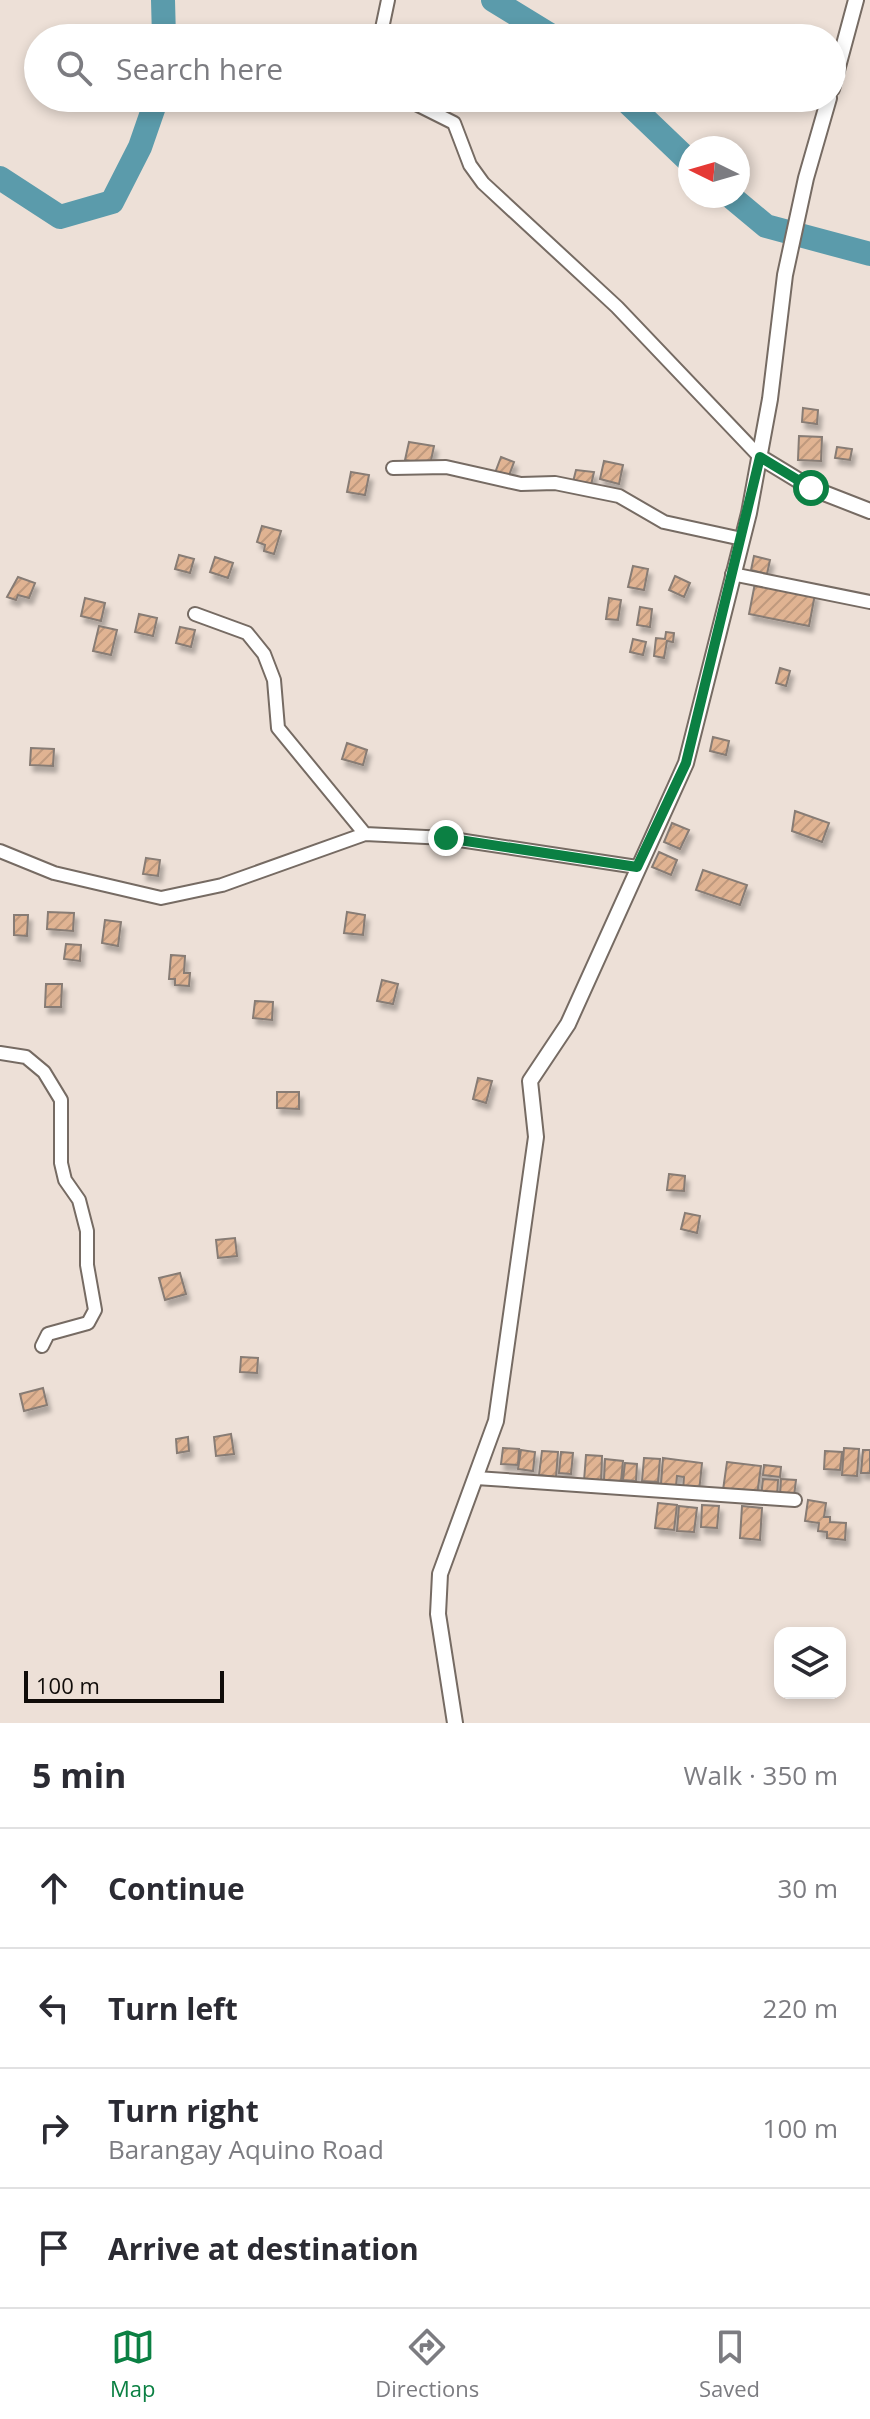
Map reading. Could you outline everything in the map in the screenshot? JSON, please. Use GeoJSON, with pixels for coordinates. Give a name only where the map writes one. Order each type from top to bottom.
{"type":"FeatureCollection","features":[{"type":"Feature","properties":{"kind":"street"},"geometry":{"type":"LineString","coordinates":[[383,24],[388,0]]}},
{"type":"Feature","properties":{"kind":"street"},"geometry":{"type":"LineString","coordinates":[[846,37],[856,0]]}},
{"type":"Feature","properties":{"kind":"street"},"geometry":{"type":"LineString","coordinates":[[432,112],[454,123],[470,165],[483,183],[617,307],[760,457],[811,488],[870,511]]}},
{"type":"Feature","properties":{"kind":"street"},"geometry":{"type":"LineString","coordinates":[[455,1723],[438,1614],[440,1574],[496,1421],[536,1137],[530,1081],[568,1024],[686,763],[760,457],[785,275],[806,178],[825,112]]}},
{"type":"Feature","properties":{"kind":"street"},"geometry":{"type":"LineString","coordinates":[[393,468],[446,467],[521,484],[555,483],[606,493],[619,496],[664,522],[742,539]]}},
{"type":"Feature","properties":{"kind":"street"},"geometry":{"type":"LineString","coordinates":[[732,574],[870,602]]}},
{"type":"Feature","properties":{"kind":"street"},"geometry":{"type":"LineString","coordinates":[[195,614],[247,633],[264,654],[274,680],[278,728],[365,834]]}},
{"type":"Feature","properties":{"kind":"street"},"geometry":{"type":"LineString","coordinates":[[0,851],[54,873],[161,898],[222,885],[365,834],[446,838],[637,867]]}},
{"type":"Feature","properties":{"kind":"street"},"geometry":{"type":"LineString","coordinates":[[0,1053],[26,1057],[44,1072],[61,1100],[61,1163],[65,1180],[79,1200],[87,1231],[87,1265],[95,1310],[88,1323],[48,1334],[42,1346]]}},
{"type":"Feature","properties":{"kind":"street"},"geometry":{"type":"LineString","coordinates":[[476,1478],[795,1500]]}},
{"type":"Feature","properties":{"kind":"building"},"geometry":{"type":"Polygon","coordinates":[[[803,408],[818,410],[817,424],[802,422],[803,408]]]}},
{"type":"Feature","properties":{"kind":"building"},"geometry":{"type":"Polygon","coordinates":[[[799,436],[822,437],[821,461],[798,460],[799,436]]]}},
{"type":"Feature","properties":{"kind":"building"},"geometry":{"type":"Polygon","coordinates":[[[409,442],[434,446],[430,465],[405,460],[409,442]]]}},
{"type":"Feature","properties":{"kind":"building"},"geometry":{"type":"Polygon","coordinates":[[[837,447],[852,449],[850,460],[835,458],[837,447]]]}},
{"type":"Feature","properties":{"kind":"building"},"geometry":{"type":"Polygon","coordinates":[[[501,457],[514,462],[508,478],[495,473],[501,457]]]}},
{"type":"Feature","properties":{"kind":"building"},"geometry":{"type":"Polygon","coordinates":[[[604,461],[623,465],[619,484],[600,479],[604,461]]]}},
{"type":"Feature","properties":{"kind":"building"},"geometry":{"type":"Polygon","coordinates":[[[576,470],[594,472],[591,485],[573,482],[576,470]]]}},
{"type":"Feature","properties":{"kind":"building"},"geometry":{"type":"Polygon","coordinates":[[[351,472],[369,475],[365,495],[347,492],[351,472]]]}},
{"type":"Feature","properties":{"kind":"building"},"geometry":{"type":"Polygon","coordinates":[[[262,526],[281,531],[274,554],[264,551],[265,545],[257,542],[262,526]]]}},
{"type":"Feature","properties":{"kind":"building"},"geometry":{"type":"Polygon","coordinates":[[[179,555],[194,559],[190,573],[175,569],[179,555]]]}},
{"type":"Feature","properties":{"kind":"building"},"geometry":{"type":"Polygon","coordinates":[[[754,556],[770,560],[767,574],[751,570],[754,556]]]}},
{"type":"Feature","properties":{"kind":"building"},"geometry":{"type":"Polygon","coordinates":[[[215,557],[233,563],[228,578],[210,572],[215,557]]]}},
{"type":"Feature","properties":{"kind":"building"},"geometry":{"type":"Polygon","coordinates":[[[633,566],[648,569],[644,590],[628,587],[633,566]]]}},
{"type":"Feature","properties":{"kind":"building"},"geometry":{"type":"Polygon","coordinates":[[[675,576],[690,583],[684,597],[669,590],[675,576]]]}},
{"type":"Feature","properties":{"kind":"building"},"geometry":{"type":"Polygon","coordinates":[[[18,577],[35,583],[29,598],[18,595],[16,600],[7,597],[18,577]]]}},
{"type":"Feature","properties":{"kind":"building"},"geometry":{"type":"Polygon","coordinates":[[[755,583],[815,594],[809,626],[749,614],[755,583]]]}},
{"type":"Feature","properties":{"kind":"building"},"geometry":{"type":"Polygon","coordinates":[[[85,598],[105,603],[101,621],[81,616],[85,598]]]}},
{"type":"Feature","properties":{"kind":"building"},"geometry":{"type":"Polygon","coordinates":[[[609,598],[621,600],[618,620],[606,619],[609,598]]]}},
{"type":"Feature","properties":{"kind":"building"},"geometry":{"type":"Polygon","coordinates":[[[640,607],[652,609],[650,627],[637,625],[640,607]]]}},
{"type":"Feature","properties":{"kind":"building"},"geometry":{"type":"Polygon","coordinates":[[[139,614],[157,618],[153,636],[135,632],[139,614]]]}},
{"type":"Feature","properties":{"kind":"building"},"geometry":{"type":"Polygon","coordinates":[[[99,626],[117,630],[111,655],[93,651],[99,626]]]}},
{"type":"Feature","properties":{"kind":"building"},"geometry":{"type":"Polygon","coordinates":[[[180,627],[195,630],[191,647],[176,643],[180,627]]]}},
{"type":"Feature","properties":{"kind":"building"},"geometry":{"type":"Polygon","coordinates":[[[666,632],[674,633],[673,642],[667,641],[664,658],[654,656],[656,638],[665,639],[666,632]]]}},
{"type":"Feature","properties":{"kind":"building"},"geometry":{"type":"Polygon","coordinates":[[[633,639],[646,642],[643,655],[630,652],[633,639]]]}},
{"type":"Feature","properties":{"kind":"building"},"geometry":{"type":"Polygon","coordinates":[[[780,668],[790,671],[786,686],[776,683],[780,668]]]}},
{"type":"Feature","properties":{"kind":"building"},"geometry":{"type":"Polygon","coordinates":[[[713,737],[729,741],[726,755],[710,751],[713,737]]]}},
{"type":"Feature","properties":{"kind":"building"},"geometry":{"type":"Polygon","coordinates":[[[347,743],[367,750],[363,765],[342,759],[347,743]]]}},
{"type":"Feature","properties":{"kind":"building"},"geometry":{"type":"Polygon","coordinates":[[[31,748],[54,749],[53,766],[30,765],[31,748]]]}},
{"type":"Feature","properties":{"kind":"building"},"geometry":{"type":"Polygon","coordinates":[[[795,811],[829,823],[822,842],[792,831],[795,811]]]}},
{"type":"Feature","properties":{"kind":"building"},"geometry":{"type":"Polygon","coordinates":[[[672,823],[689,830],[680,849],[664,842],[672,823]]]}},
{"type":"Feature","properties":{"kind":"building"},"geometry":{"type":"Polygon","coordinates":[[[659,852],[677,860],[671,875],[652,867],[659,852]]]}},
{"type":"Feature","properties":{"kind":"building"},"geometry":{"type":"Polygon","coordinates":[[[146,858],[160,860],[158,876],[143,874],[146,858]]]}},
{"type":"Feature","properties":{"kind":"building"},"geometry":{"type":"Polygon","coordinates":[[[703,870],[747,885],[740,905],[696,890],[703,870]]]}},
{"type":"Feature","properties":{"kind":"building"},"geometry":{"type":"Polygon","coordinates":[[[48,912],[74,913],[73,931],[47,929],[48,912]]]}},
{"type":"Feature","properties":{"kind":"building"},"geometry":{"type":"Polygon","coordinates":[[[347,912],[365,915],[363,935],[344,933],[347,912]]]}},
{"type":"Feature","properties":{"kind":"building"},"geometry":{"type":"Polygon","coordinates":[[[14,915],[28,915],[27,936],[14,935],[14,915]]]}},
{"type":"Feature","properties":{"kind":"building"},"geometry":{"type":"Polygon","coordinates":[[[105,920],[121,922],[118,946],[102,943],[105,920]]]}},
{"type":"Feature","properties":{"kind":"building"},"geometry":{"type":"Polygon","coordinates":[[[66,944],[81,945],[80,961],[64,959],[66,944]]]}},
{"type":"Feature","properties":{"kind":"building"},"geometry":{"type":"Polygon","coordinates":[[[171,955],[185,956],[184,973],[190,973],[189,986],[175,985],[175,979],[169,979],[171,955]]]}},
{"type":"Feature","properties":{"kind":"building"},"geometry":{"type":"Polygon","coordinates":[[[382,980],[398,984],[393,1004],[377,1001],[382,980]]]}},
{"type":"Feature","properties":{"kind":"building"},"geometry":{"type":"Polygon","coordinates":[[[46,984],[62,984],[61,1007],[45,1007],[46,984]]]}},
{"type":"Feature","properties":{"kind":"building"},"geometry":{"type":"Polygon","coordinates":[[[255,1001],[273,1002],[272,1020],[253,1018],[255,1001]]]}},
{"type":"Feature","properties":{"kind":"building"},"geometry":{"type":"Polygon","coordinates":[[[478,1078],[492,1081],[486,1103],[473,1099],[478,1078]]]}},
{"type":"Feature","properties":{"kind":"building"},"geometry":{"type":"Polygon","coordinates":[[[277,1092],[299,1092],[299,1109],[277,1108],[277,1092]]]}},
{"type":"Feature","properties":{"kind":"building"},"geometry":{"type":"Polygon","coordinates":[[[669,1174],[685,1176],[684,1191],[667,1190],[669,1174]]]}},
{"type":"Feature","properties":{"kind":"building"},"geometry":{"type":"Polygon","coordinates":[[[685,1213],[700,1216],[697,1233],[681,1229],[685,1213]]]}},
{"type":"Feature","properties":{"kind":"building"},"geometry":{"type":"Polygon","coordinates":[[[235,1238],[237,1256],[218,1258],[216,1240],[235,1238]]]}},
{"type":"Feature","properties":{"kind":"building"},"geometry":{"type":"Polygon","coordinates":[[[180,1273],[186,1294],[165,1300],[159,1278],[180,1273]]]}},
{"type":"Feature","properties":{"kind":"building"},"geometry":{"type":"Polygon","coordinates":[[[241,1357],[258,1358],[257,1373],[240,1372],[241,1357]]]}},
{"type":"Feature","properties":{"kind":"building"},"geometry":{"type":"Polygon","coordinates":[[[43,1388],[47,1405],[24,1411],[20,1394],[43,1388]]]}},
{"type":"Feature","properties":{"kind":"building"},"geometry":{"type":"Polygon","coordinates":[[[231,1434],[234,1454],[216,1456],[214,1437],[231,1434]]]}},
{"type":"Feature","properties":{"kind":"building"},"geometry":{"type":"Polygon","coordinates":[[[188,1437],[189,1451],[177,1453],[176,1439],[188,1437]]]}},
{"type":"Feature","properties":{"kind":"building"},"geometry":{"type":"Polygon","coordinates":[[[503,1448],[519,1449],[518,1465],[501,1464],[503,1448]]]}},
{"type":"Feature","properties":{"kind":"building"},"geometry":{"type":"Polygon","coordinates":[[[844,1448],[859,1449],[857,1476],[842,1475],[844,1448]]]}},
{"type":"Feature","properties":{"kind":"building"},"geometry":{"type":"Polygon","coordinates":[[[521,1450],[535,1452],[533,1471],[518,1469],[521,1450]]]}},
{"type":"Feature","properties":{"kind":"building"},"geometry":{"type":"Polygon","coordinates":[[[863,1450],[870,1450],[870,1473],[861,1473],[863,1450]]]}},
{"type":"Feature","properties":{"kind":"building"},"geometry":{"type":"Polygon","coordinates":[[[542,1451],[558,1452],[556,1477],[539,1475],[542,1451]]]}},
{"type":"Feature","properties":{"kind":"building"},"geometry":{"type":"Polygon","coordinates":[[[825,1451],[842,1452],[840,1470],[824,1469],[825,1451]]]}},
{"type":"Feature","properties":{"kind":"building"},"geometry":{"type":"Polygon","coordinates":[[[561,1452],[573,1453],[571,1474],[559,1473],[561,1452]]]}},
{"type":"Feature","properties":{"kind":"building"},"geometry":{"type":"Polygon","coordinates":[[[586,1455],[602,1456],[601,1482],[584,1481],[586,1455]]]}},
{"type":"Feature","properties":{"kind":"building"},"geometry":{"type":"Polygon","coordinates":[[[644,1458],[660,1459],[658,1482],[642,1481],[644,1458]]]}},
{"type":"Feature","properties":{"kind":"building"},"geometry":{"type":"Polygon","coordinates":[[[663,1458],[702,1463],[699,1492],[683,1490],[684,1477],[677,1476],[676,1486],[661,1484],[663,1458]]]}},
{"type":"Feature","properties":{"kind":"building"},"geometry":{"type":"Polygon","coordinates":[[[605,1459],[623,1461],[621,1481],[604,1480],[605,1459]]]}},
{"type":"Feature","properties":{"kind":"building"},"geometry":{"type":"Polygon","coordinates":[[[727,1462],[761,1466],[757,1495],[723,1490],[727,1462]]]}},
{"type":"Feature","properties":{"kind":"building"},"geometry":{"type":"Polygon","coordinates":[[[625,1463],[637,1464],[636,1481],[623,1480],[625,1463]]]}},
{"type":"Feature","properties":{"kind":"building"},"geometry":{"type":"Polygon","coordinates":[[[764,1465],[781,1467],[780,1477],[763,1475],[764,1465]]]}},
{"type":"Feature","properties":{"kind":"building"},"geometry":{"type":"Polygon","coordinates":[[[763,1479],[778,1480],[777,1497],[761,1497],[763,1479]]]}},
{"type":"Feature","properties":{"kind":"building"},"geometry":{"type":"Polygon","coordinates":[[[781,1479],[796,1480],[794,1496],[780,1495],[781,1479]]]}},
{"type":"Feature","properties":{"kind":"building"},"geometry":{"type":"Polygon","coordinates":[[[808,1500],[826,1503],[824,1517],[830,1517],[830,1522],[846,1523],[845,1540],[827,1538],[827,1532],[818,1531],[819,1523],[805,1521],[808,1500]]]}},
{"type":"Feature","properties":{"kind":"building"},"geometry":{"type":"Polygon","coordinates":[[[658,1503],[677,1505],[674,1530],[655,1528],[658,1503]]]}},
{"type":"Feature","properties":{"kind":"building"},"geometry":{"type":"Polygon","coordinates":[[[702,1505],[719,1506],[717,1528],[701,1527],[702,1505]]]}},
{"type":"Feature","properties":{"kind":"building"},"geometry":{"type":"Polygon","coordinates":[[[679,1506],[697,1508],[694,1532],[677,1531],[679,1506]]]}},
{"type":"Feature","properties":{"kind":"building"},"geometry":{"type":"Polygon","coordinates":[[[742,1506],[762,1508],[760,1540],[740,1538],[742,1506]]]}},
{"type":"Feature","properties":{"kind":"waterway"},"geometry":{"type":"LineString","coordinates":[[163,0],[164,24]]}},
{"type":"Feature","properties":{"kind":"waterway"},"geometry":{"type":"LineString","coordinates":[[493,0],[532,24]]}},
{"type":"Feature","properties":{"kind":"waterway"},"geometry":{"type":"LineString","coordinates":[[0,178],[60,217],[112,202],[140,147],[152,112]]}},
{"type":"Feature","properties":{"kind":"waterway"},"geometry":{"type":"LineString","coordinates":[[638,112],[678,151]]}},
{"type":"Feature","properties":{"kind":"waterway"},"geometry":{"type":"LineString","coordinates":[[744,208],[766,226],[870,254]]}},
{"type":"Feature","properties":{"kind":"route"},"geometry":{"type":"LineString","coordinates":[[446,838],[637,867],[686,763],[749,513],[760,457],[811,488]]}}]}
